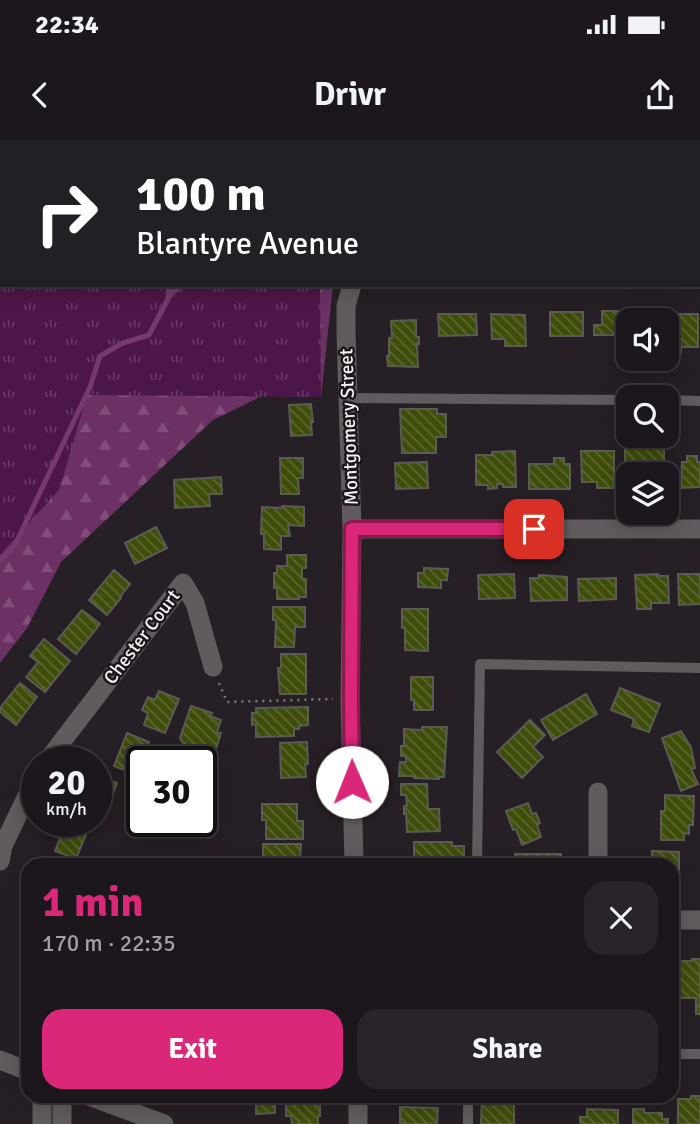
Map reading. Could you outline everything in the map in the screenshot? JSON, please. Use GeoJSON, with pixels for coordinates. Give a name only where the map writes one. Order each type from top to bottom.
{"type":"FeatureCollection","features":[{"type":"Feature","properties":{"kind":"street","name":"Montgomery Street"},"geometry":{"type":"LineString","coordinates":[[351,287],[346,306],[352,529],[354,858]]}},
{"type":"Feature","properties":{"kind":"street"},"geometry":{"type":"LineString","coordinates":[[352,529],[700,529]]}},
{"type":"Feature","properties":{"kind":"street","name":"Chester Court"},"geometry":{"type":"LineString","coordinates":[[58,746],[183,583],[195,603],[213,667]]}},
{"type":"Feature","properties":{"kind":"street"},"geometry":{"type":"LineString","coordinates":[[598,792],[598,858]]}},
{"type":"Feature","properties":{"kind":"street"},"geometry":{"type":"LineString","coordinates":[[0,861],[3,846],[21,808]]}},
{"type":"Feature","properties":{"kind":"street"},"geometry":{"type":"LineString","coordinates":[[679,920],[700,920]]}},
{"type":"Feature","properties":{"kind":"street"},"geometry":{"type":"LineString","coordinates":[[0,1060],[21,1068]]}},
{"type":"Feature","properties":{"kind":"street"},"geometry":{"type":"LineString","coordinates":[[42,1103],[42,1124]]}},
{"type":"Feature","properties":{"kind":"street"},"geometry":{"type":"LineString","coordinates":[[62,1103],[62,1124]]}},
{"type":"Feature","properties":{"kind":"street"},"geometry":{"type":"LineString","coordinates":[[108,1103],[164,1124]]}},
{"type":"Feature","properties":{"kind":"street"},"geometry":{"type":"LineString","coordinates":[[358,1103],[358,1124]]}},
{"type":"Feature","properties":{"kind":"lane"},"geometry":{"type":"LineString","coordinates":[[347,398],[616,400]]}},
{"type":"Feature","properties":{"kind":"lane"},"geometry":{"type":"LineString","coordinates":[[679,400],[700,401]]}},
{"type":"Feature","properties":{"kind":"lane"},"geometry":{"type":"LineString","coordinates":[[477,858],[480,664],[700,668]]}},
{"type":"Feature","properties":{"kind":"lane"},"geometry":{"type":"LineString","coordinates":[[679,1054],[700,1054]]}},
{"type":"Feature","properties":{"kind":"lane"},"geometry":{"type":"LineString","coordinates":[[468,1103],[468,1124]]}},
{"type":"Feature","properties":{"kind":"path"},"geometry":{"type":"LineString","coordinates":[[24,287],[42,287]]}},
{"type":"Feature","properties":{"kind":"path"},"geometry":{"type":"LineString","coordinates":[[213,667],[227,702],[351,699]]}},
{"type":"Feature","properties":{"kind":"green space"},"geometry":{"type":"Polygon","coordinates":[[[0,287],[333,287],[321,397],[262,396],[213,420],[61,562],[27,628],[0,663],[0,287]]]}},
{"type":"Feature","properties":{"kind":"green space"},"geometry":{"type":"Polygon","coordinates":[[[0,287],[320,287],[321,397],[87,395],[59,490],[0,555],[0,287]]]}},
{"type":"Feature","properties":{"kind":"building"},"geometry":{"type":"Polygon","coordinates":[[[602,311],[616,311],[616,335],[594,335],[594,325],[602,325],[602,311]]]}},
{"type":"Feature","properties":{"kind":"building"},"geometry":{"type":"Polygon","coordinates":[[[550,312],[583,312],[583,336],[550,336],[550,312]]]}},
{"type":"Feature","properties":{"kind":"building"},"geometry":{"type":"Polygon","coordinates":[[[438,314],[476,314],[477,335],[439,336],[438,314]]]}},
{"type":"Feature","properties":{"kind":"building"},"geometry":{"type":"Polygon","coordinates":[[[491,314],[525,315],[526,346],[505,346],[505,339],[492,339],[491,314]]]}},
{"type":"Feature","properties":{"kind":"building"},"geometry":{"type":"Polygon","coordinates":[[[679,314],[698,314],[698,347],[681,347],[681,352],[679,314]]]}},
{"type":"Feature","properties":{"kind":"building"},"geometry":{"type":"Polygon","coordinates":[[[416,320],[416,337],[419,337],[418,367],[388,366],[389,338],[392,338],[391,321],[416,320]]]}},
{"type":"Feature","properties":{"kind":"building"},"geometry":{"type":"Polygon","coordinates":[[[311,404],[312,435],[291,436],[289,405],[311,404]]]}},
{"type":"Feature","properties":{"kind":"building"},"geometry":{"type":"Polygon","coordinates":[[[400,409],[437,409],[437,414],[446,414],[446,437],[436,437],[436,453],[402,453],[400,409]]]}},
{"type":"Feature","properties":{"kind":"building"},"geometry":{"type":"Polygon","coordinates":[[[625,448],[664,448],[664,462],[625,462],[625,448]]]}},
{"type":"Feature","properties":{"kind":"building"},"geometry":{"type":"Polygon","coordinates":[[[515,451],[516,487],[497,484],[497,488],[488,489],[488,485],[476,485],[476,455],[515,451]]]}},
{"type":"Feature","properties":{"kind":"building"},"geometry":{"type":"Polygon","coordinates":[[[581,451],[614,451],[614,488],[597,488],[597,482],[582,482],[581,451]]]}},
{"type":"Feature","properties":{"kind":"building"},"geometry":{"type":"Polygon","coordinates":[[[687,456],[697,456],[697,462],[700,462],[700,487],[681,488],[682,462],[687,462],[687,456]]]}},
{"type":"Feature","properties":{"kind":"building"},"geometry":{"type":"Polygon","coordinates":[[[280,458],[303,458],[303,478],[298,478],[299,494],[281,494],[280,458]]]}},
{"type":"Feature","properties":{"kind":"building"},"geometry":{"type":"Polygon","coordinates":[[[554,458],[564,458],[564,464],[570,464],[570,489],[529,489],[529,464],[554,464],[554,458]]]}},
{"type":"Feature","properties":{"kind":"building"},"geometry":{"type":"Polygon","coordinates":[[[427,462],[428,488],[396,489],[395,463],[427,462]]]}},
{"type":"Feature","properties":{"kind":"building"},"geometry":{"type":"Polygon","coordinates":[[[221,477],[222,494],[209,494],[210,506],[175,508],[174,480],[221,477]]]}},
{"type":"Feature","properties":{"kind":"building"},"geometry":{"type":"Polygon","coordinates":[[[262,507],[304,507],[304,526],[288,525],[290,536],[281,536],[281,550],[264,549],[264,534],[261,534],[262,507]]]}},
{"type":"Feature","properties":{"kind":"building"},"geometry":{"type":"Polygon","coordinates":[[[156,527],[167,548],[135,564],[125,543],[156,527]]]}},
{"type":"Feature","properties":{"kind":"building"},"geometry":{"type":"Polygon","coordinates":[[[287,555],[306,555],[306,568],[302,568],[302,579],[306,579],[306,597],[277,599],[274,573],[277,573],[277,566],[287,566],[287,555]]]}},
{"type":"Feature","properties":{"kind":"building"},"geometry":{"type":"Polygon","coordinates":[[[424,568],[448,569],[447,580],[441,580],[441,588],[418,587],[418,573],[424,573],[424,568]]]}},
{"type":"Feature","properties":{"kind":"building"},"geometry":{"type":"Polygon","coordinates":[[[114,570],[130,584],[107,615],[89,600],[114,570]]]}},
{"type":"Feature","properties":{"kind":"building"},"geometry":{"type":"Polygon","coordinates":[[[514,574],[515,598],[479,599],[478,575],[514,574]]]}},
{"type":"Feature","properties":{"kind":"building"},"geometry":{"type":"Polygon","coordinates":[[[678,574],[700,574],[700,604],[679,605],[678,574]]]}},
{"type":"Feature","properties":{"kind":"building"},"geometry":{"type":"Polygon","coordinates":[[[539,575],[567,577],[567,600],[531,601],[530,578],[539,578],[539,575]]]}},
{"type":"Feature","properties":{"kind":"building"},"geometry":{"type":"Polygon","coordinates":[[[635,575],[668,576],[669,603],[651,603],[651,609],[637,609],[635,575]]]}},
{"type":"Feature","properties":{"kind":"building"},"geometry":{"type":"Polygon","coordinates":[[[616,578],[616,599],[579,601],[578,579],[616,578]]]}},
{"type":"Feature","properties":{"kind":"building"},"geometry":{"type":"Polygon","coordinates":[[[273,607],[305,607],[305,627],[295,627],[294,647],[275,647],[276,620],[273,620],[273,607]]]}},
{"type":"Feature","properties":{"kind":"building"},"geometry":{"type":"Polygon","coordinates":[[[402,609],[428,609],[428,651],[405,650],[402,609]]]}},
{"type":"Feature","properties":{"kind":"building"},"geometry":{"type":"Polygon","coordinates":[[[82,610],[100,624],[76,654],[58,639],[82,610]]]}},
{"type":"Feature","properties":{"kind":"building"},"geometry":{"type":"Polygon","coordinates":[[[44,639],[70,661],[45,692],[26,677],[38,662],[30,656],[44,639]]]}},
{"type":"Feature","properties":{"kind":"building"},"geometry":{"type":"Polygon","coordinates":[[[281,654],[306,654],[306,694],[280,694],[278,668],[281,668],[281,654]]]}},
{"type":"Feature","properties":{"kind":"building"},"geometry":{"type":"Polygon","coordinates":[[[411,677],[433,677],[433,710],[414,710],[411,677]]]}},
{"type":"Feature","properties":{"kind":"building"},"geometry":{"type":"Polygon","coordinates":[[[20,683],[37,697],[16,725],[0,712],[0,708],[20,683]]]}},
{"type":"Feature","properties":{"kind":"building"},"geometry":{"type":"Polygon","coordinates":[[[620,688],[660,704],[649,732],[632,726],[634,719],[611,710],[620,688]]]}},
{"type":"Feature","properties":{"kind":"building"},"geometry":{"type":"Polygon","coordinates":[[[159,691],[179,699],[165,733],[144,725],[148,713],[142,710],[148,697],[155,700],[159,691]]]}},
{"type":"Feature","properties":{"kind":"building"},"geometry":{"type":"Polygon","coordinates":[[[586,694],[597,714],[553,740],[541,720],[586,694]]]}},
{"type":"Feature","properties":{"kind":"building"},"geometry":{"type":"Polygon","coordinates":[[[191,706],[212,713],[210,716],[221,720],[217,746],[187,746],[180,738],[191,706]]]}},
{"type":"Feature","properties":{"kind":"building"},"geometry":{"type":"Polygon","coordinates":[[[308,707],[308,725],[294,729],[294,736],[256,737],[256,724],[252,725],[252,713],[256,713],[256,708],[308,707]]]}},
{"type":"Feature","properties":{"kind":"building"},"geometry":{"type":"Polygon","coordinates":[[[530,720],[545,735],[533,747],[543,757],[522,778],[497,752],[530,720]]]}},
{"type":"Feature","properties":{"kind":"building"},"geometry":{"type":"Polygon","coordinates":[[[422,727],[447,727],[444,777],[439,779],[399,776],[400,762],[406,762],[406,756],[401,756],[404,729],[422,730],[422,727]]]}},
{"type":"Feature","properties":{"kind":"building"},"geometry":{"type":"Polygon","coordinates":[[[681,731],[691,747],[695,768],[691,769],[698,784],[681,791],[662,738],[681,731]]]}},
{"type":"Feature","properties":{"kind":"building"},"geometry":{"type":"Polygon","coordinates":[[[127,733],[149,742],[147,746],[126,746],[126,771],[114,766],[127,733]]]}},
{"type":"Feature","properties":{"kind":"building"},"geometry":{"type":"Polygon","coordinates":[[[307,742],[306,777],[281,778],[280,743],[307,742]]]}},
{"type":"Feature","properties":{"kind":"building"},"geometry":{"type":"Polygon","coordinates":[[[112,781],[117,783],[112,796],[112,781]]]}},
{"type":"Feature","properties":{"kind":"building"},"geometry":{"type":"Polygon","coordinates":[[[401,784],[427,784],[428,809],[439,809],[440,831],[407,832],[406,813],[404,814],[404,806],[407,806],[406,795],[401,795],[401,784]]]}},
{"type":"Feature","properties":{"kind":"building"},"geometry":{"type":"Polygon","coordinates":[[[665,795],[694,796],[693,825],[689,825],[689,834],[684,833],[684,840],[661,840],[661,811],[665,811],[665,795]]]}},
{"type":"Feature","properties":{"kind":"building"},"geometry":{"type":"Polygon","coordinates":[[[528,803],[532,814],[536,813],[540,823],[537,825],[541,837],[522,845],[506,811],[528,803]]]}},
{"type":"Feature","properties":{"kind":"building"},"geometry":{"type":"Polygon","coordinates":[[[262,804],[297,804],[297,821],[303,821],[303,839],[266,839],[266,820],[262,820],[262,804]]]}},
{"type":"Feature","properties":{"kind":"building"},"geometry":{"type":"Polygon","coordinates":[[[61,837],[85,837],[76,858],[55,851],[61,837]]]}},
{"type":"Feature","properties":{"kind":"building"},"geometry":{"type":"Polygon","coordinates":[[[414,842],[452,842],[452,846],[464,846],[464,858],[414,858],[414,842]]]}},
{"type":"Feature","properties":{"kind":"building"},"geometry":{"type":"Polygon","coordinates":[[[263,844],[301,844],[300,858],[263,858],[263,844]]]}},
{"type":"Feature","properties":{"kind":"building"},"geometry":{"type":"Polygon","coordinates":[[[652,851],[679,852],[679,858],[652,858],[652,851]]]}},
{"type":"Feature","properties":{"kind":"building"},"geometry":{"type":"Polygon","coordinates":[[[515,854],[561,854],[561,858],[515,858],[515,854]]]}},
{"type":"Feature","properties":{"kind":"building"},"geometry":{"type":"Polygon","coordinates":[[[700,959],[700,1014],[696,1014],[696,998],[679,998],[679,961],[700,959]]]}},
{"type":"Feature","properties":{"kind":"building"},"geometry":{"type":"Polygon","coordinates":[[[691,1096],[700,1096],[700,1124],[678,1124],[679,1099],[691,1099],[691,1096]]]}},
{"type":"Feature","properties":{"kind":"building"},"geometry":{"type":"Polygon","coordinates":[[[256,1103],[275,1103],[275,1113],[256,1114],[256,1103]]]}},
{"type":"Feature","properties":{"kind":"building"},"geometry":{"type":"Polygon","coordinates":[[[286,1103],[320,1103],[318,1124],[292,1124],[291,1116],[286,1116],[286,1103]]]}},
{"type":"Feature","properties":{"kind":"building"},"geometry":{"type":"Polygon","coordinates":[[[482,1103],[514,1103],[514,1124],[481,1124],[482,1103]]]}},
{"type":"Feature","properties":{"kind":"building"},"geometry":{"type":"Polygon","coordinates":[[[400,1107],[438,1108],[437,1124],[400,1124],[400,1107]]]}},
{"type":"Feature","properties":{"kind":"building"},"geometry":{"type":"Polygon","coordinates":[[[587,1109],[618,1110],[618,1124],[580,1124],[580,1117],[587,1117],[587,1109]]]}},
{"type":"Feature","properties":{"kind":"building"},"geometry":{"type":"Polygon","coordinates":[[[633,1109],[644,1109],[644,1113],[662,1113],[662,1119],[668,1119],[668,1124],[633,1124],[633,1109]]]}},
{"type":"Feature","properties":{"kind":"waterway"},"geometry":{"type":"LineString","coordinates":[[0,561],[15,545],[90,387],[100,356],[123,343],[149,335],[168,299],[169,287]]}},
{"type":"Feature","properties":{"kind":"waterway"},"geometry":{"type":"LineString","coordinates":[[168,298],[178,287]]}},
{"type":"Feature","properties":{"kind":"route"},"geometry":{"type":"LineString","coordinates":[[352,782],[352,529],[534,529]]}}]}
